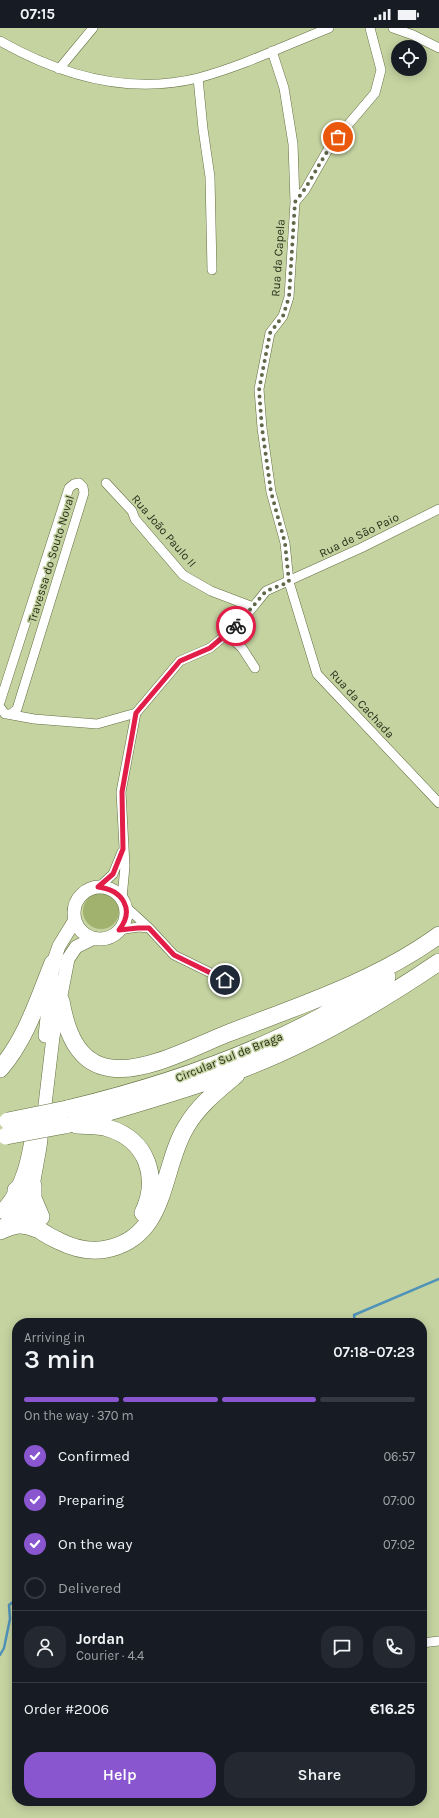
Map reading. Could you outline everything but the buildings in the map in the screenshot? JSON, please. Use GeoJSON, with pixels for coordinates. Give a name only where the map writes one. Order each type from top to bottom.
{"type":"FeatureCollection","features":[{"type":"Feature","properties":{"kind":"highway"},"geometry":{"type":"LineString","coordinates":[[61,1001],[64,1021],[68,1033],[81,1052],[100,1066],[110,1068],[134,1068],[168,1057],[334,992],[386,967],[439,935]]}},
{"type":"Feature","properties":{"kind":"highway","name":"Circular Sul de Braga"},"geometry":{"type":"LineString","coordinates":[[66,1117],[100,1101],[172,1080],[213,1065],[275,1039],[335,1009],[439,945]]}},
{"type":"Feature","properties":{"kind":"highway","name":"Circular Sul de Braga"},"geometry":{"type":"LineString","coordinates":[[4,1129],[152,1099],[242,1069],[291,1048],[358,1013],[439,962]]}},
{"type":"Feature","properties":{"kind":"highway"},"geometry":{"type":"LineString","coordinates":[[0,1069],[13,1052],[26,1030],[53,964]]}},
{"type":"Feature","properties":{"kind":"highway"},"geometry":{"type":"LineString","coordinates":[[33,1186],[34,1202],[40,1224],[68,1246],[94,1250],[118,1246],[140,1232],[155,1212],[173,1158],[185,1128],[205,1102],[242,1069]]}},
{"type":"Feature","properties":{"kind":"highway"},"geometry":{"type":"LineString","coordinates":[[11,1204],[27,1220],[56,1229],[80,1240],[106,1240],[118,1236],[136,1222],[148,1202],[150,1193],[150,1172],[141,1152],[126,1136],[106,1127],[66,1117]]}},
{"type":"Feature","properties":{"kind":"highway"},"geometry":{"type":"LineString","coordinates":[[0,1230],[14,1225],[40,1224]]}},
{"type":"Feature","properties":{"kind":"main road"},"geometry":{"type":"LineString","coordinates":[[98,887],[112,890],[124,902],[125,919],[119,930],[112,936],[94,938],[82,932],[75,920],[74,912],[79,898],[91,888],[98,887]]}},
{"type":"Feature","properties":{"kind":"main road"},"geometry":{"type":"LineString","coordinates":[[0,1230],[10,1220],[11,1204],[22,1180],[31,1141],[53,964],[59,946],[75,920]]}},
{"type":"Feature","properties":{"kind":"main road"},"geometry":{"type":"LineString","coordinates":[[11,1204],[33,1186],[40,1147],[54,1037],[66,966],[76,947],[94,938]]}},
{"type":"Feature","properties":{"kind":"street"},"geometry":{"type":"LineString","coordinates":[[59,69],[93,28]]}},
{"type":"Feature","properties":{"kind":"street"},"geometry":{"type":"LineString","coordinates":[[0,41],[59,69],[93,78],[134,84],[172,82],[198,78],[234,66],[329,28]]}},
{"type":"Feature","properties":{"kind":"street"},"geometry":{"type":"LineString","coordinates":[[295,202],[305,190],[330,146],[375,93],[381,70],[370,28]]}},
{"type":"Feature","properties":{"kind":"street"},"geometry":{"type":"LineString","coordinates":[[393,28],[414,34],[439,48]]}},
{"type":"Feature","properties":{"kind":"street","name":"Rua da Capela"},"geometry":{"type":"LineString","coordinates":[[272,51],[284,88],[292,144],[295,202],[289,297],[283,316],[270,333],[259,390],[262,428],[271,492],[285,543],[289,582]]}},
{"type":"Feature","properties":{"kind":"street"},"geometry":{"type":"LineString","coordinates":[[198,78],[210,177],[212,270]]}},
{"type":"Feature","properties":{"kind":"street","name":"Travessa do Souto Noval"},"geometry":{"type":"LineString","coordinates":[[0,702],[69,488],[74,484],[79,483],[83,487],[84,493],[17,709],[11,714],[2,711]]}},
{"type":"Feature","properties":{"kind":"street","name":"Rua João Paulo II"},"geometry":{"type":"LineString","coordinates":[[106,483],[132,511],[135,519],[184,575],[211,591],[253,607]]}},
{"type":"Feature","properties":{"kind":"street","name":"Rua de São Paio"},"geometry":{"type":"LineString","coordinates":[[136,713],[180,661],[210,648],[240,623],[266,591],[362,548],[439,510]]}},
{"type":"Feature","properties":{"kind":"street"},"geometry":{"type":"LineString","coordinates":[[44,566],[60,571]]}},
{"type":"Feature","properties":{"kind":"street","name":"Rua da Cachada"},"geometry":{"type":"LineString","coordinates":[[289,582],[317,674],[439,803]]}},
{"type":"Feature","properties":{"kind":"street"},"geometry":{"type":"LineString","coordinates":[[227,634],[242,648],[255,668]]}},
{"type":"Feature","properties":{"kind":"street"},"geometry":{"type":"LineString","coordinates":[[21,638],[37,643]]}},
{"type":"Feature","properties":{"kind":"street"},"geometry":{"type":"LineString","coordinates":[[2,711],[34,719],[97,724],[136,713],[122,792],[123,849],[125,866],[124,902],[174,955],[225,980]]}},
{"type":"Feature","properties":{"kind":"street"},"geometry":{"type":"LineString","coordinates":[[98,887],[113,874],[123,849]]}},
{"type":"Feature","properties":{"kind":"street"},"geometry":{"type":"LineString","coordinates":[[119,930],[149,928]]}},
{"type":"Feature","properties":{"kind":"street"},"geometry":{"type":"LineString","coordinates":[[427,1642],[439,1641]]}},
{"type":"Feature","properties":{"kind":"green space"},"geometry":{"type":"Polygon","coordinates":[[[104,893],[114,898],[118,904],[118,918],[114,924],[108,928],[98,929],[88,924],[84,918],[83,908],[88,898],[94,894],[104,893]]]}},
{"type":"Feature","properties":{"kind":"waterway"},"geometry":{"type":"LineString","coordinates":[[354,1318],[354,1315],[439,1279]]}},
{"type":"Feature","properties":{"kind":"waterway"},"geometry":{"type":"LineString","coordinates":[[0,1655],[4,1648],[10,1619],[9,1605],[12,1603]]}},
{"type":"Feature","properties":{"kind":"way so far"},"geometry":{"type":"LineString","coordinates":[[236,626],[266,591],[289,582],[285,543],[271,492],[262,428],[259,390],[270,333],[283,316],[289,297],[292,228],[295,202],[305,190],[330,146],[338,137]]}},
{"type":"Feature","properties":{"kind":"route"},"geometry":{"type":"LineString","coordinates":[[225,980],[174,955],[149,928],[119,930],[123,925],[126,913],[122,898],[116,892],[108,888],[98,887],[113,874],[123,849],[122,792],[136,713],[180,661],[210,648],[236,626]]}}]}
